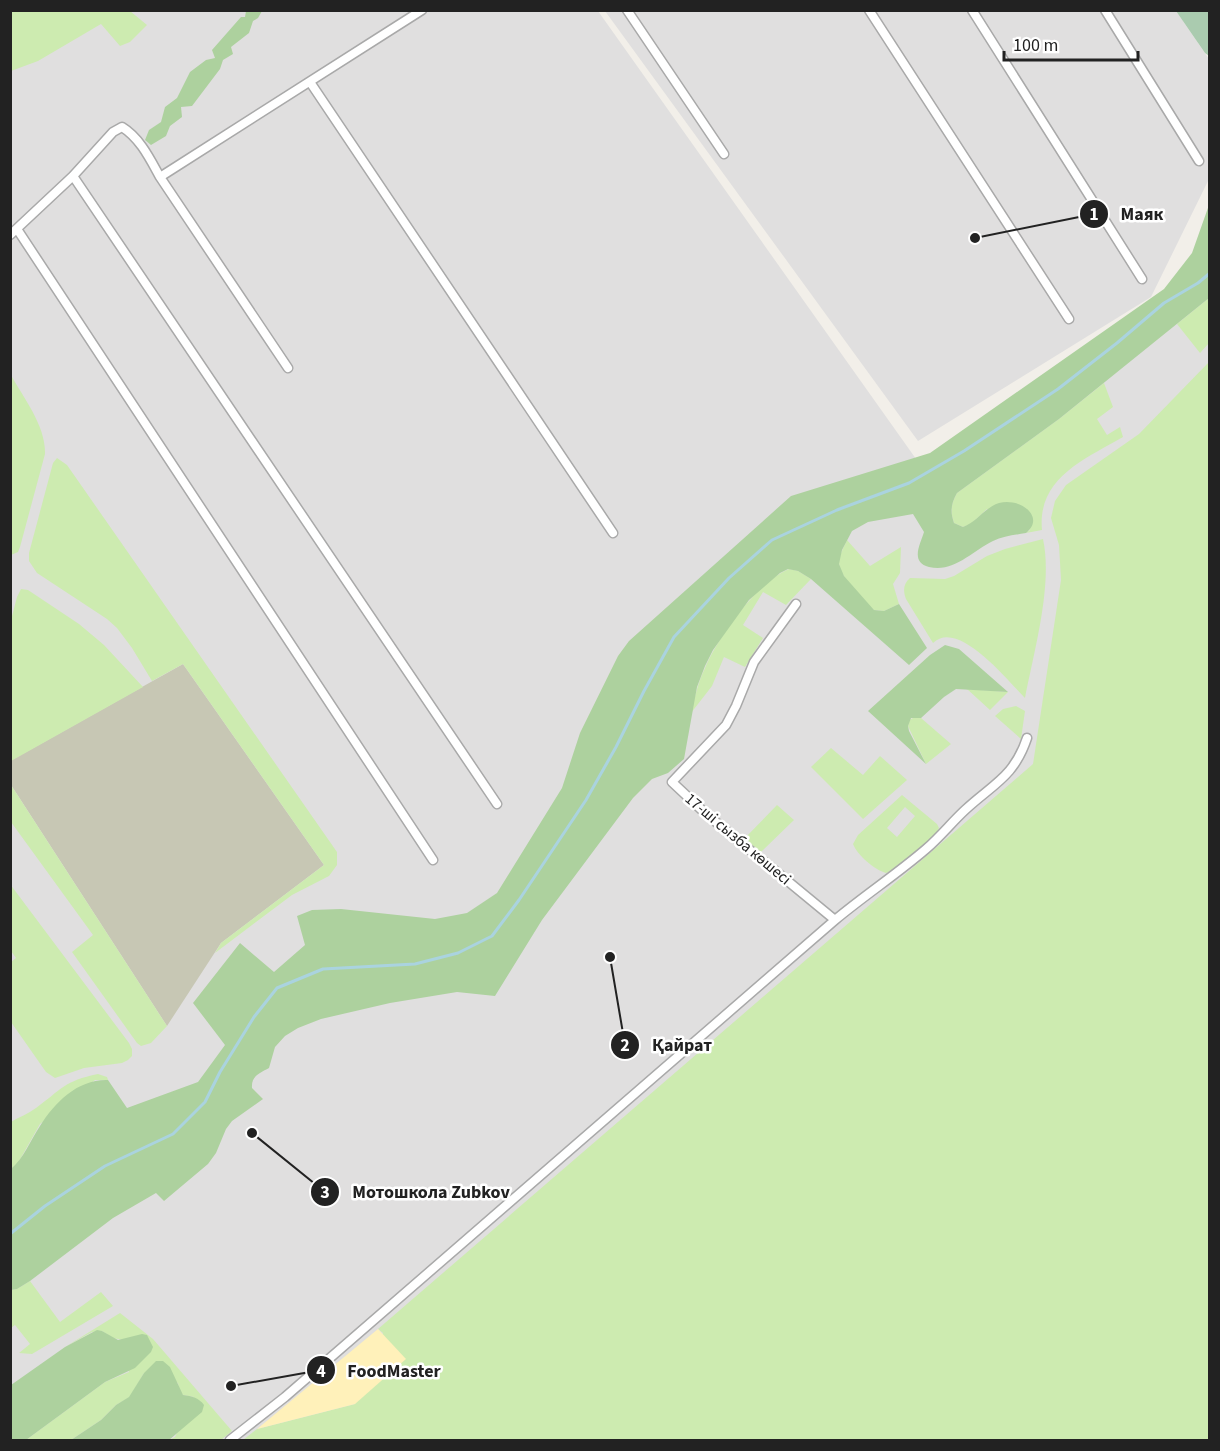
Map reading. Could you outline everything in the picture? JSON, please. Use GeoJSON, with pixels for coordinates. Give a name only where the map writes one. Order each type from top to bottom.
{"type":"FeatureCollection","features":[{"type":"Feature","properties":{"kind":"street"},"geometry":{"type":"LineString","coordinates":[[160,177],[422,10]]}},
{"type":"Feature","properties":{"kind":"street"},"geometry":{"type":"LineString","coordinates":[[627,10],[724,154]]}},
{"type":"Feature","properties":{"kind":"street"},"geometry":{"type":"LineString","coordinates":[[869,10],[1070,319]]}},
{"type":"Feature","properties":{"kind":"street"},"geometry":{"type":"LineString","coordinates":[[972,10],[1142,279]]}},
{"type":"Feature","properties":{"kind":"street"},"geometry":{"type":"LineString","coordinates":[[1106,10],[1199,161]]}},
{"type":"Feature","properties":{"kind":"street"},"geometry":{"type":"LineString","coordinates":[[310,82],[613,533]]}},
{"type":"Feature","properties":{"kind":"street"},"geometry":{"type":"LineString","coordinates":[[288,368],[160,177],[144,149],[122,127],[113,132],[74,176],[14,232],[433,860]]}},
{"type":"Feature","properties":{"kind":"street"},"geometry":{"type":"LineString","coordinates":[[74,176],[497,804]]}},
{"type":"Feature","properties":{"kind":"street","name":"17-ші сызба көшесі"},"geometry":{"type":"LineString","coordinates":[[796,603],[754,662],[726,725],[672,782],[705,813],[835,920]]}},
{"type":"Feature","properties":{"kind":"street"},"geometry":{"type":"LineString","coordinates":[[230,1440],[285,1397],[835,920],[927,848],[963,812],[1008,775],[1020,756],[1027,738]]}},
{"type":"Feature","properties":{"kind":"shaded area"},"geometry":{"type":"Polygon","coordinates":[[[10,11],[598,11],[926,473],[1209,273],[1209,1440],[11,1440],[10,11]]]}},
{"type":"Feature","properties":{"kind":"shaded area"},"geometry":{"type":"Polygon","coordinates":[[[605,11],[1176,11],[1209,59],[1209,179],[1151,297],[918,441],[605,11]]]}},
{"type":"Feature","properties":{"kind":"shaded area"},"geometry":{"type":"Polygon","coordinates":[[[183,664],[324,865],[221,943],[167,1026],[11,785],[10,761],[183,664]]]}},
{"type":"Feature","properties":{"kind":"green space"},"geometry":{"type":"Polygon","coordinates":[[[11,10],[130,11],[147,25],[130,42],[120,46],[101,24],[38,61],[11,71],[11,10]]]}},
{"type":"Feature","properties":{"kind":"green space"},"geometry":{"type":"Polygon","coordinates":[[[246,11],[262,11],[253,21],[249,33],[231,47],[233,54],[223,60],[220,69],[192,106],[181,107],[182,117],[170,126],[166,136],[151,145],[145,140],[149,130],[161,122],[165,107],[177,98],[190,72],[206,60],[215,58],[212,50],[241,17],[245,17],[246,11]]]}},
{"type":"Feature","properties":{"kind":"green space"},"geometry":{"type":"Polygon","coordinates":[[[1176,11],[1209,11],[1209,56],[1205,53],[1176,11]]]}},
{"type":"Feature","properties":{"kind":"green space"},"geometry":{"type":"Polygon","coordinates":[[[1209,205],[1209,298],[1059,419],[957,493],[952,508],[954,523],[963,527],[994,505],[1015,503],[1032,515],[1031,527],[1026,533],[997,539],[955,564],[938,568],[923,565],[918,557],[924,532],[913,514],[868,522],[852,531],[842,550],[839,564],[844,576],[874,610],[884,611],[899,604],[927,648],[909,665],[811,579],[798,571],[788,569],[780,573],[749,600],[713,650],[697,687],[684,759],[668,773],[652,779],[633,798],[542,920],[495,996],[457,992],[390,1003],[321,1019],[298,1028],[285,1036],[275,1047],[269,1068],[257,1075],[253,1081],[252,1088],[263,1099],[232,1121],[208,1164],[164,1201],[156,1193],[113,1218],[30,1281],[11,1290],[11,1169],[23,1155],[46,1117],[60,1101],[87,1083],[108,1080],[127,1108],[198,1082],[225,1045],[193,1003],[240,943],[274,972],[305,945],[297,916],[312,910],[341,909],[435,919],[467,913],[497,893],[562,788],[580,733],[618,656],[629,641],[791,496],[930,453],[1164,289],[1192,253],[1209,205]]]}},
{"type":"Feature","properties":{"kind":"green space"},"geometry":{"type":"Polygon","coordinates":[[[1209,298],[1209,343],[1200,353],[1177,324],[1209,298]]]}},
{"type":"Feature","properties":{"kind":"green space"},"geometry":{"type":"Polygon","coordinates":[[[1209,362],[1209,1440],[243,1440],[257,1429],[355,1404],[383,1333],[378,1329],[1033,764],[1061,580],[1059,545],[1051,518],[1055,501],[1066,485],[1139,434],[1209,362]]]}},
{"type":"Feature","properties":{"kind":"green space"},"geometry":{"type":"Polygon","coordinates":[[[11,375],[38,423],[45,454],[20,547],[18,552],[11,555],[11,375]]]}},
{"type":"Feature","properties":{"kind":"green space"},"geometry":{"type":"Polygon","coordinates":[[[1104,383],[1113,407],[1097,419],[1107,435],[1120,427],[1123,437],[1079,462],[1055,484],[1042,512],[1042,530],[1026,533],[1030,530],[987,509],[971,524],[963,527],[954,523],[952,508],[957,493],[1059,419],[1104,383]]]}},
{"type":"Feature","properties":{"kind":"green space"},"geometry":{"type":"Polygon","coordinates":[[[57,458],[67,465],[337,852],[337,865],[329,876],[292,895],[215,953],[221,943],[324,865],[183,664],[152,681],[117,628],[37,573],[29,561],[29,553],[53,463],[57,458]]]}},
{"type":"Feature","properties":{"kind":"green space"},"geometry":{"type":"Polygon","coordinates":[[[1043,539],[1046,577],[1044,597],[1025,698],[995,667],[969,645],[956,639],[943,637],[933,643],[906,599],[904,588],[910,578],[945,579],[987,556],[1043,539]]]}},
{"type":"Feature","properties":{"kind":"green space"},"geometry":{"type":"Polygon","coordinates":[[[847,540],[870,566],[901,547],[900,573],[893,584],[899,604],[884,611],[874,610],[853,588],[843,575],[839,563],[847,540]]]}},
{"type":"Feature","properties":{"kind":"green space"},"geometry":{"type":"Polygon","coordinates":[[[789,569],[798,571],[811,579],[786,605],[763,592],[743,625],[763,638],[745,667],[724,657],[712,686],[691,713],[703,673],[729,626],[764,586],[789,569]]]}},
{"type":"Feature","properties":{"kind":"green space"},"geometry":{"type":"Polygon","coordinates":[[[21,589],[28,590],[79,624],[104,645],[143,687],[11,761],[11,620],[21,589]]]}},
{"type":"Feature","properties":{"kind":"green space"},"geometry":{"type":"Polygon","coordinates":[[[945,645],[959,649],[1008,692],[956,689],[921,718],[911,718],[909,731],[926,764],[868,711],[930,655],[945,645]]]}},
{"type":"Feature","properties":{"kind":"green space"},"geometry":{"type":"Polygon","coordinates":[[[967,689],[1008,692],[990,710],[967,689]]]}},
{"type":"Feature","properties":{"kind":"green space"},"geometry":{"type":"Polygon","coordinates":[[[1016,706],[1025,711],[1021,739],[995,716],[1003,709],[1016,706]]]}},
{"type":"Feature","properties":{"kind":"green space"},"geometry":{"type":"Polygon","coordinates":[[[915,717],[921,718],[951,744],[926,764],[908,726],[909,720],[915,717]]]}},
{"type":"Feature","properties":{"kind":"green space"},"geometry":{"type":"Polygon","coordinates":[[[831,748],[863,775],[880,756],[907,780],[863,819],[811,767],[831,748]]]}},
{"type":"Feature","properties":{"kind":"green space"},"geometry":{"type":"Polygon","coordinates":[[[11,785],[167,1026],[151,1043],[141,1046],[137,1043],[72,952],[93,935],[11,822],[11,785]]]}},
{"type":"Feature","properties":{"kind":"green space"},"geometry":{"type":"Polygon","coordinates":[[[902,795],[939,828],[930,841],[916,854],[886,873],[858,853],[853,844],[858,835],[902,795]],[[905,807],[887,828],[897,837],[915,816],[905,807]]]}},
{"type":"Feature","properties":{"kind":"green space"},"geometry":{"type":"Polygon","coordinates":[[[777,805],[794,820],[760,853],[743,840],[777,805]]]}},
{"type":"Feature","properties":{"kind":"green space"},"geometry":{"type":"Polygon","coordinates":[[[10,884],[129,1043],[132,1056],[128,1060],[122,1063],[84,1068],[55,1078],[46,1072],[11,1022],[11,962],[16,958],[11,951],[10,884]]]}},
{"type":"Feature","properties":{"kind":"green space"},"geometry":{"type":"Polygon","coordinates":[[[98,1074],[107,1077],[108,1080],[95,1080],[40,1124],[18,1163],[11,1169],[11,1122],[33,1110],[70,1083],[98,1074]]]}},
{"type":"Feature","properties":{"kind":"green space"},"geometry":{"type":"Polygon","coordinates":[[[30,1281],[60,1322],[101,1292],[113,1306],[32,1354],[19,1353],[30,1344],[15,1325],[11,1328],[11,1290],[30,1281]]]}},
{"type":"Feature","properties":{"kind":"green space"},"geometry":{"type":"Polygon","coordinates":[[[120,1313],[153,1339],[232,1431],[221,1440],[169,1440],[175,1437],[194,1397],[183,1395],[178,1383],[144,1373],[130,1397],[71,1440],[26,1440],[105,1382],[129,1372],[123,1340],[113,1338],[102,1331],[92,1332],[65,1347],[120,1313]]]}},
{"type":"Feature","properties":{"kind":"green space"},"geometry":{"type":"Polygon","coordinates":[[[97,1330],[118,1340],[142,1334],[147,1335],[153,1347],[135,1368],[105,1382],[26,1440],[11,1440],[11,1385],[65,1347],[97,1330]]]}},
{"type":"Feature","properties":{"kind":"green space"},"geometry":{"type":"Polygon","coordinates":[[[156,1361],[163,1361],[170,1367],[183,1395],[195,1398],[204,1405],[202,1412],[169,1440],[71,1440],[101,1420],[116,1405],[129,1397],[144,1373],[156,1361]]]}},
{"type":"Feature","properties":{"kind":"sand"},"geometry":{"type":"Polygon","coordinates":[[[378,1329],[406,1359],[355,1404],[257,1429],[378,1329]]]}},
{"type":"Feature","properties":{"kind":"waterway"},"geometry":{"type":"LineString","coordinates":[[10,1234],[45,1206],[105,1166],[173,1134],[205,1102],[220,1072],[254,1017],[277,988],[323,969],[415,964],[458,953],[492,936],[586,800],[674,637],[729,578],[772,540],[837,510],[909,483],[964,451],[1058,389],[1164,303],[1198,283],[1210,273]]}},
{"type":"Feature","properties":{"kind":"place","name":"Маяк"},"geometry":{"type":"Point","coordinates":[975,238]}},
{"type":"Feature","properties":{"kind":"place","name":"Қайрат"},"geometry":{"type":"Point","coordinates":[610,957]}},
{"type":"Feature","properties":{"kind":"place","name":"Мотошкола Zubkov"},"geometry":{"type":"Point","coordinates":[252,1133]}},
{"type":"Feature","properties":{"kind":"place","name":"FoodMaster"},"geometry":{"type":"Point","coordinates":[231,1386]}}]}
